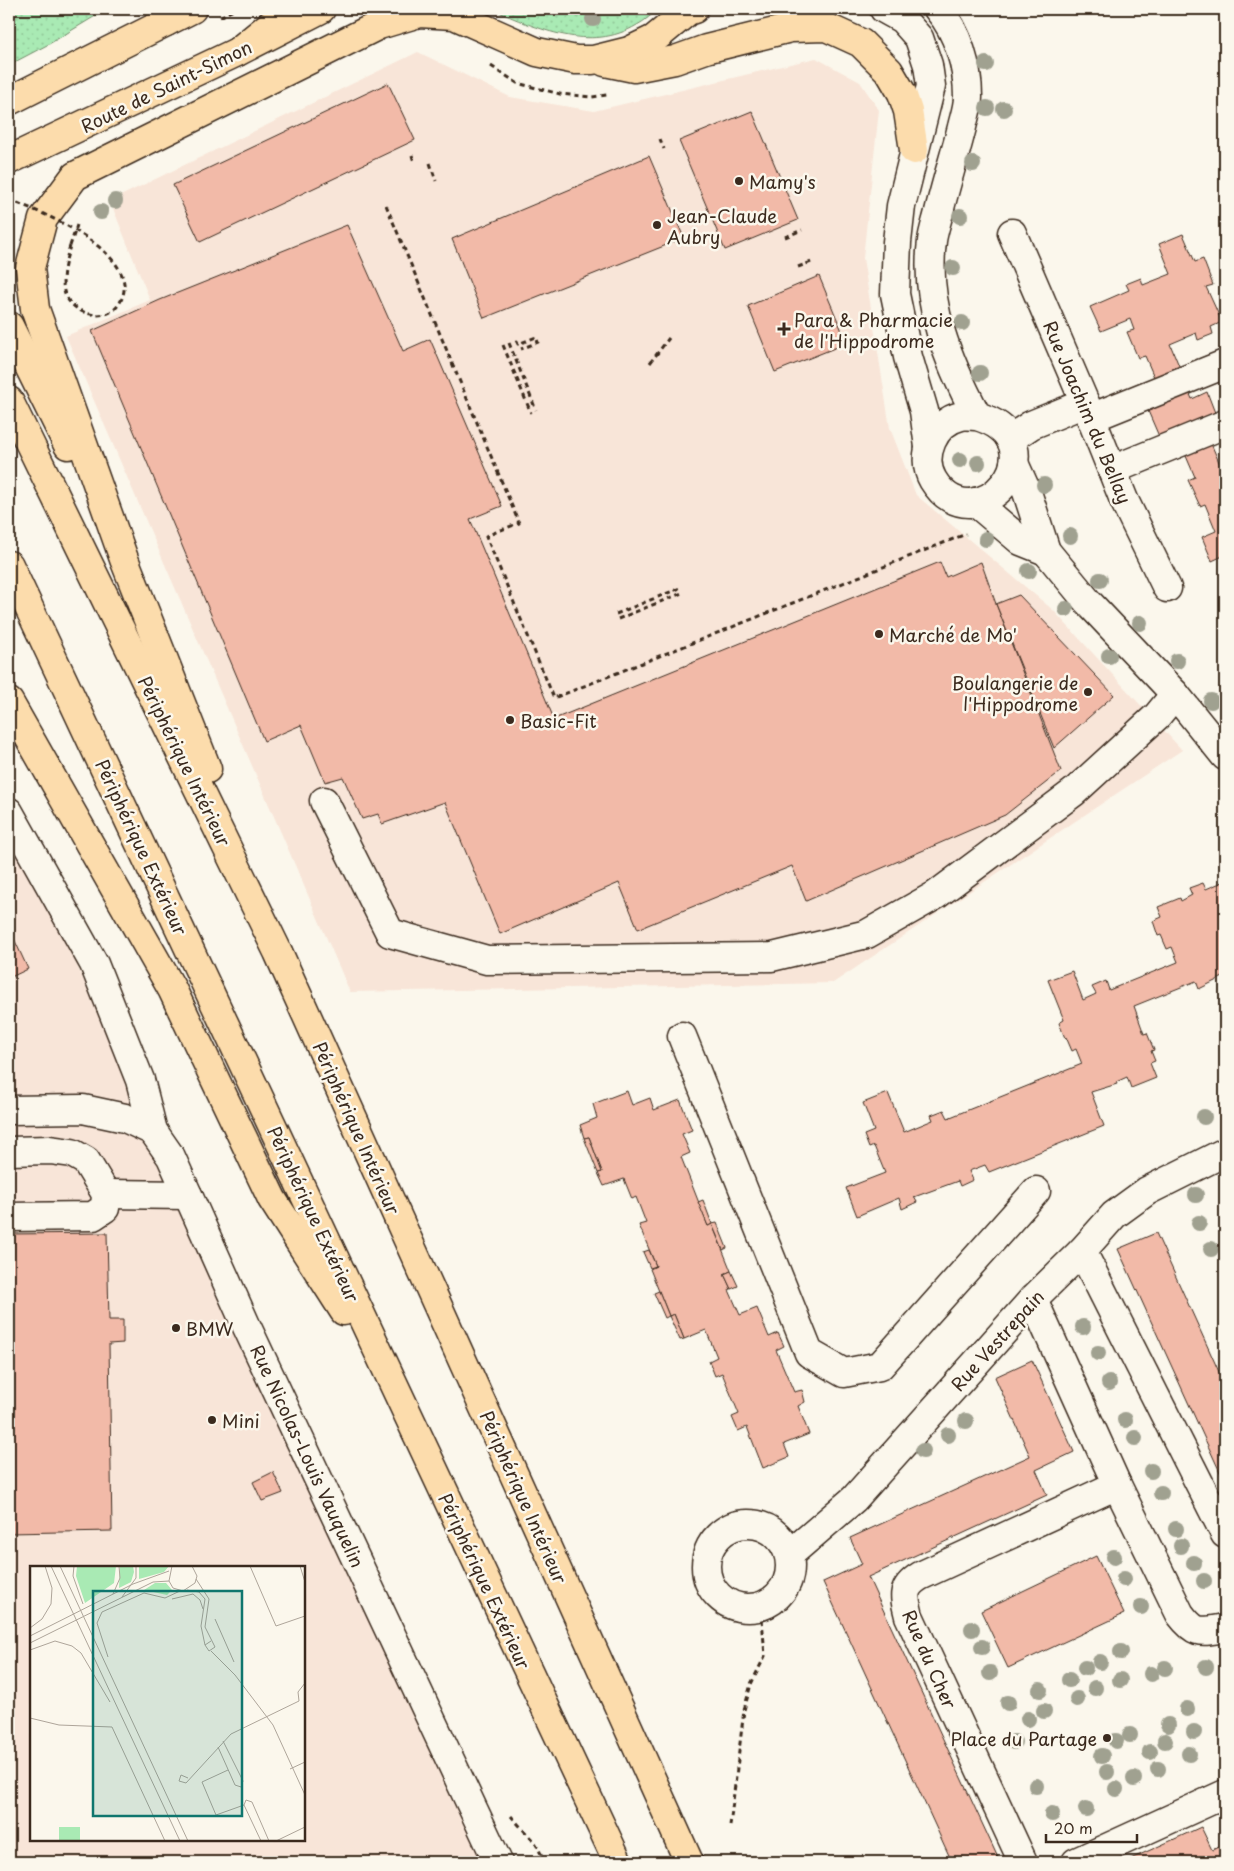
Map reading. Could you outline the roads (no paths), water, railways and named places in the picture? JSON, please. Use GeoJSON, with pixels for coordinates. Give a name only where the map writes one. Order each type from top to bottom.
{"type":"FeatureCollection","features":[{"type":"Feature","properties":{"kind":"main road"},"geometry":{"type":"LineString","coordinates":[[9,100],[171,15],[192,9]]}},
{"type":"Feature","properties":{"kind":"main road"},"geometry":{"type":"LineString","coordinates":[[237,52],[290,9]]}},
{"type":"Feature","properties":{"kind":"main road","name":"Route de Saint-Simon"},"geometry":{"type":"LineString","coordinates":[[10,160],[237,52],[321,9]]}},
{"type":"Feature","properties":{"kind":"main road"},"geometry":{"type":"LineString","coordinates":[[593,60],[629,52],[654,39],[688,11],[694,9]]}},
{"type":"Feature","properties":{"kind":"main road"},"geometry":{"type":"LineString","coordinates":[[278,952],[124,559],[35,309],[30,268],[43,219],[75,176],[379,25],[419,13],[454,15],[537,52],[576,60],[593,60],[634,68],[674,60],[706,49],[791,28],[826,27],[862,43],[889,71],[902,93],[908,111],[914,150]]}},
{"type":"Feature","properties":{"kind":"main road"},"geometry":{"type":"LineString","coordinates":[[9,326],[124,559]]}},
{"type":"Feature","properties":{"kind":"main road","name":"Périphérique Intérieur"},"geometry":{"type":"LineString","coordinates":[[9,401],[278,952],[689,1862]]}},
{"type":"Feature","properties":{"kind":"main road","name":"Périphérique Extérieur"},"geometry":{"type":"LineString","coordinates":[[9,565],[618,1862]]}},
{"type":"Feature","properties":{"kind":"main road"},"geometry":{"type":"LineString","coordinates":[[9,702],[172,989],[272,1199],[400,1400]]}},
{"type":"Feature","properties":{"kind":"street"},"geometry":{"type":"LineString","coordinates":[[884,9],[902,19],[919,38],[928,65],[930,86],[901,206],[896,242],[896,294],[908,357],[924,411],[929,447],[928,462],[932,477],[939,488],[949,497],[962,501],[975,502],[994,496],[1008,481],[1012,451],[1031,425],[1088,410],[1225,364]]}},
{"type":"Feature","properties":{"kind":"street"},"geometry":{"type":"LineString","coordinates":[[938,9],[946,19],[957,42],[965,69],[968,99],[932,241],[933,296],[938,327],[957,378],[977,416]]}},
{"type":"Feature","properties":{"kind":"street","name":"Rue Joachim du Bellay"},"geometry":{"type":"LineString","coordinates":[[1012,233],[1088,410],[1124,500],[1167,588]]}},
{"type":"Feature","properties":{"kind":"street"},"geometry":{"type":"LineString","coordinates":[[929,447],[936,433],[947,422],[961,416],[977,416],[990,420],[1002,428],[1027,492],[1046,550],[1088,602],[1175,694],[1225,756]]}},
{"type":"Feature","properties":{"kind":"street"},"geometry":{"type":"LineString","coordinates":[[1112,470],[1225,424]]}},
{"type":"Feature","properties":{"kind":"street"},"geometry":{"type":"LineString","coordinates":[[975,502],[1021,541],[1046,550]]}},
{"type":"Feature","properties":{"kind":"street"},"geometry":{"type":"LineString","coordinates":[[324,800],[390,933],[487,960],[772,957],[867,934],[936,895],[1074,792],[1157,716],[1175,694]]}},
{"type":"Feature","properties":{"kind":"street"},"geometry":{"type":"LineString","coordinates":[[9,812],[94,964],[140,1080],[153,1131]]}},
{"type":"Feature","properties":{"kind":"street"},"geometry":{"type":"LineString","coordinates":[[682,1036],[809,1353],[844,1373],[880,1366],[1036,1191]]}},
{"type":"Feature","properties":{"kind":"street"},"geometry":{"type":"LineString","coordinates":[[9,1110],[84,1109],[125,1118],[153,1131]]}},
{"type":"Feature","properties":{"kind":"street","name":"Rue Nicolas-Louis Vauquelin"},"geometry":{"type":"LineString","coordinates":[[153,1131],[171,1157],[246,1325],[498,1862]]}},
{"type":"Feature","properties":{"kind":"street"},"geometry":{"type":"LineString","coordinates":[[9,1151],[50,1150],[72,1153],[86,1161],[106,1194],[105,1208],[93,1216],[9,1217]]}},
{"type":"Feature","properties":{"kind":"street","name":"Rue Vestrepain"},"geometry":{"type":"LineString","coordinates":[[789,1555],[854,1499],[1033,1299],[1082,1251],[1114,1215],[1147,1191],[1225,1152]]}},
{"type":"Feature","properties":{"kind":"street"},"geometry":{"type":"LineString","coordinates":[[106,1194],[188,1195]]}},
{"type":"Feature","properties":{"kind":"street"},"geometry":{"type":"LineString","coordinates":[[1082,1251],[1225,1534]]}},
{"type":"Feature","properties":{"kind":"street"},"geometry":{"type":"LineString","coordinates":[[1033,1299],[1118,1485],[1180,1614],[1190,1626],[1202,1632],[1225,1628]]}},
{"type":"Feature","properties":{"kind":"street","name":"Rue du Cher"},"geometry":{"type":"LineString","coordinates":[[1023,1862],[910,1616],[905,1600],[905,1590],[911,1581],[920,1576],[1118,1485]]}},
{"type":"Feature","properties":{"kind":"street"},"geometry":{"type":"LineString","coordinates":[[751,1524],[765,1527],[776,1534],[784,1543],[789,1555],[789,1577],[782,1591],[775,1599],[761,1606],[746,1608],[724,1600],[714,1590],[707,1573],[707,1557],[711,1546],[718,1536],[733,1526],[751,1524]]}},
{"type":"Feature","properties":{"kind":"street"},"geometry":{"type":"LineString","coordinates":[[1076,1862],[1225,1794]]}},
{"type":"Feature","properties":{"kind":"place","name":"Mamy's"},"geometry":{"type":"Point","coordinates":[739,181]}},
{"type":"Feature","properties":{"kind":"place","name":"Jean-Claude Aubry"},"geometry":{"type":"Point","coordinates":[657,225]}},
{"type":"Feature","properties":{"kind":"place","name":"Para & Pharmacie de l'Hippodrome"},"geometry":{"type":"Point","coordinates":[784,329]}},
{"type":"Feature","properties":{"kind":"place","name":"Marché de Mo'"},"geometry":{"type":"Point","coordinates":[879,634]}},
{"type":"Feature","properties":{"kind":"place","name":"Boulangerie de l'Hippodrome"},"geometry":{"type":"Point","coordinates":[1088,692]}},
{"type":"Feature","properties":{"kind":"place","name":"Basic-Fit"},"geometry":{"type":"Point","coordinates":[510,720]}},
{"type":"Feature","properties":{"kind":"place","name":"BMW"},"geometry":{"type":"Point","coordinates":[176,1328]}},
{"type":"Feature","properties":{"kind":"place","name":"Mini"},"geometry":{"type":"Point","coordinates":[212,1420]}},
{"type":"Feature","properties":{"kind":"place","name":"Place du Partage"},"geometry":{"type":"Point","coordinates":[1107,1738]}}]}
